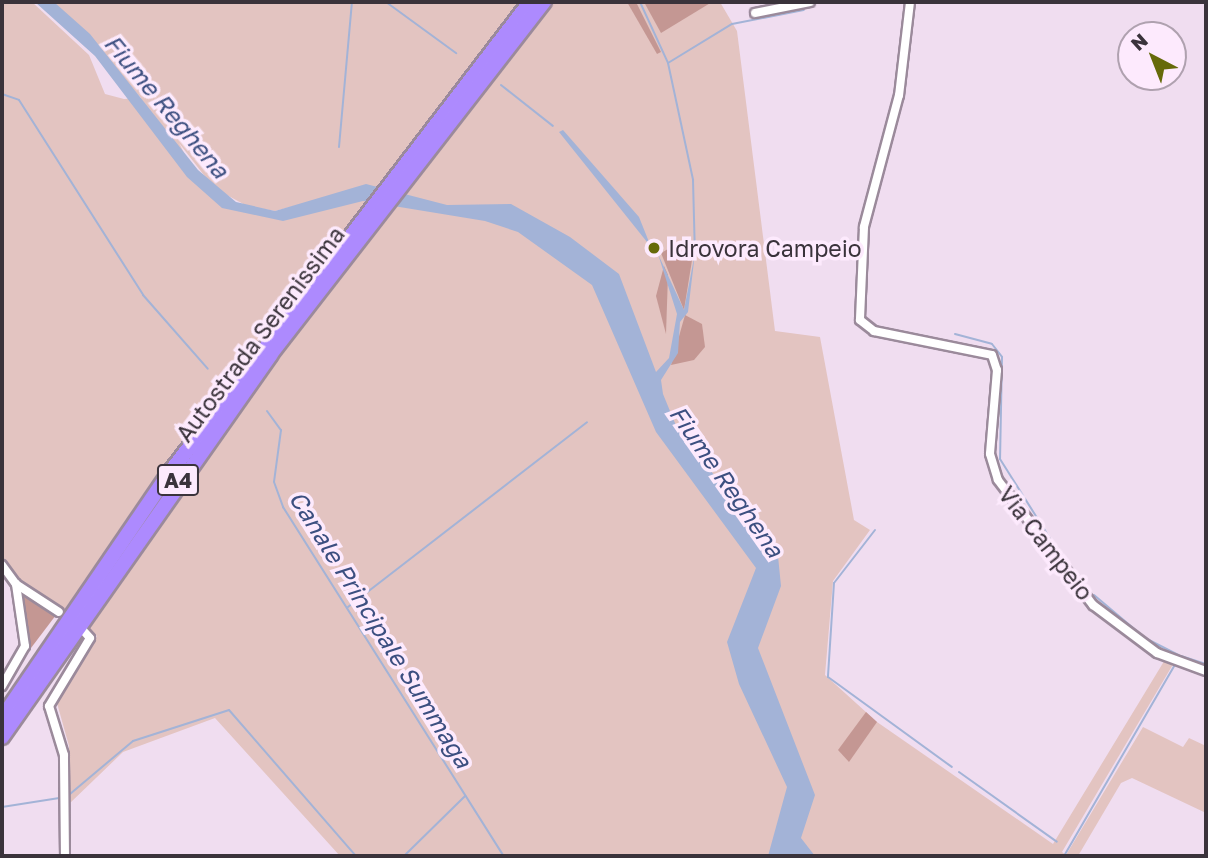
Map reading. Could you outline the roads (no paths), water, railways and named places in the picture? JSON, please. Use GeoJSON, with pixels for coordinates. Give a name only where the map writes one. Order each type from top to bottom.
{"type":"FeatureCollection","features":[{"type":"Feature","properties":{"kind":"highway","name":"Autostrada Serenissima"},"geometry":{"type":"LineString","coordinates":[[2,718],[168,475],[409,167],[530,2]]}},
{"type":"Feature","properties":{"kind":"highway","name":"Autostrada Serenissima"},"geometry":{"type":"LineString","coordinates":[[409,167],[544,2]]}},
{"type":"Feature","properties":{"kind":"highway","name":"Autostrada Serenissima"},"geometry":{"type":"LineString","coordinates":[[2,737],[177,481],[361,229]]}},
{"type":"Feature","properties":{"kind":"street"},"geometry":{"type":"LineString","coordinates":[[755,12],[810,2]]}},
{"type":"Feature","properties":{"kind":"street","name":"Via Campeio"},"geometry":{"type":"LineString","coordinates":[[910,2],[891,132],[864,227],[860,320],[874,331],[992,355],[997,370],[990,454],[998,480],[1093,605],[1157,653],[1206,671]]}},
{"type":"Feature","properties":{"kind":"street"},"geometry":{"type":"LineString","coordinates":[[2,565],[16,584],[60,612]]}},
{"type":"Feature","properties":{"kind":"street"},"geometry":{"type":"LineString","coordinates":[[2,686],[25,646],[16,584]]}},
{"type":"Feature","properties":{"kind":"street"},"geometry":{"type":"LineString","coordinates":[[65,856],[64,755],[49,706],[90,638],[82,629]]}},
{"type":"Feature","properties":{"kind":"water"},"geometry":{"type":"Polygon","coordinates":[[[35,2],[54,2],[90,34],[198,170],[236,202],[275,211],[366,184],[447,205],[511,204],[570,237],[619,274],[656,372],[669,358],[677,314],[658,254],[684,310],[695,253],[688,312],[680,322],[678,353],[661,380],[663,394],[677,428],[778,556],[781,586],[758,648],[815,795],[801,838],[815,856],[768,856],[787,787],[739,684],[727,642],[756,568],[656,432],[592,285],[518,232],[485,221],[363,201],[283,221],[222,208],[187,177],[95,56],[35,2]]]}},
{"type":"Feature","properties":{"kind":"water"},"geometry":{"type":"Polygon","coordinates":[[[563,130],[639,217],[651,247],[559,132],[563,130]]]}},
{"type":"Feature","properties":{"kind":"waterway"},"geometry":{"type":"LineString","coordinates":[[339,147],[352,2]]}},
{"type":"Feature","properties":{"kind":"waterway"},"geometry":{"type":"LineString","coordinates":[[386,2],[456,53]]}},
{"type":"Feature","properties":{"kind":"waterway"},"geometry":{"type":"LineString","coordinates":[[640,2],[668,63],[693,180],[695,255]]}},
{"type":"Feature","properties":{"kind":"waterway"},"geometry":{"type":"LineString","coordinates":[[668,63],[732,24],[804,10]]}},
{"type":"Feature","properties":{"kind":"waterway"},"geometry":{"type":"LineString","coordinates":[[501,85],[553,126]]}},
{"type":"Feature","properties":{"kind":"waterway","name":"Canale Principale Summaga"},"geometry":{"type":"LineString","coordinates":[[2,94],[19,100],[143,295],[208,369]]}},
{"type":"Feature","properties":{"kind":"waterway"},"geometry":{"type":"LineString","coordinates":[[955,334],[992,344],[1002,357],[1000,459],[1058,551]]}},
{"type":"Feature","properties":{"kind":"waterway","name":"Canale Principale Summaga"},"geometry":{"type":"LineString","coordinates":[[267,411],[281,430],[274,482],[283,507],[504,856]]}},
{"type":"Feature","properties":{"kind":"waterway"},"geometry":{"type":"LineString","coordinates":[[348,607],[587,422]]}},
{"type":"Feature","properties":{"kind":"waterway"},"geometry":{"type":"LineString","coordinates":[[875,530],[834,583],[828,677],[952,767]]}},
{"type":"Feature","properties":{"kind":"waterway"},"geometry":{"type":"LineString","coordinates":[[1064,559],[1076,576]]}},
{"type":"Feature","properties":{"kind":"waterway"},"geometry":{"type":"LineString","coordinates":[[1094,595],[1145,638],[1179,655]]}},
{"type":"Feature","properties":{"kind":"waterway"},"geometry":{"type":"LineString","coordinates":[[1181,656],[1206,664]]}},
{"type":"Feature","properties":{"kind":"waterway"},"geometry":{"type":"LineString","coordinates":[[1064,856],[1174,666]]}},
{"type":"Feature","properties":{"kind":"waterway"},"geometry":{"type":"LineString","coordinates":[[70,794],[133,741],[229,710],[356,856]]}},
{"type":"Feature","properties":{"kind":"waterway"},"geometry":{"type":"LineString","coordinates":[[959,772],[1057,842]]}},
{"type":"Feature","properties":{"kind":"waterway"},"geometry":{"type":"LineString","coordinates":[[404,856],[465,796]]}},
{"type":"Feature","properties":{"kind":"waterway"},"geometry":{"type":"LineString","coordinates":[[2,807],[59,798]]}},
{"type":"Feature","properties":{"kind":"place","name":"Idrovora Campeio"},"geometry":{"type":"Point","coordinates":[654,248]}},
{"type":"Feature","properties":{"kind":"water label","name":"Fiume Reghena"},"geometry":{"type":"Point","coordinates":[167,106]}},
{"type":"Feature","properties":{"kind":"water label","name":"Fiume Reghena"},"geometry":{"type":"Point","coordinates":[727,481]}}]}
